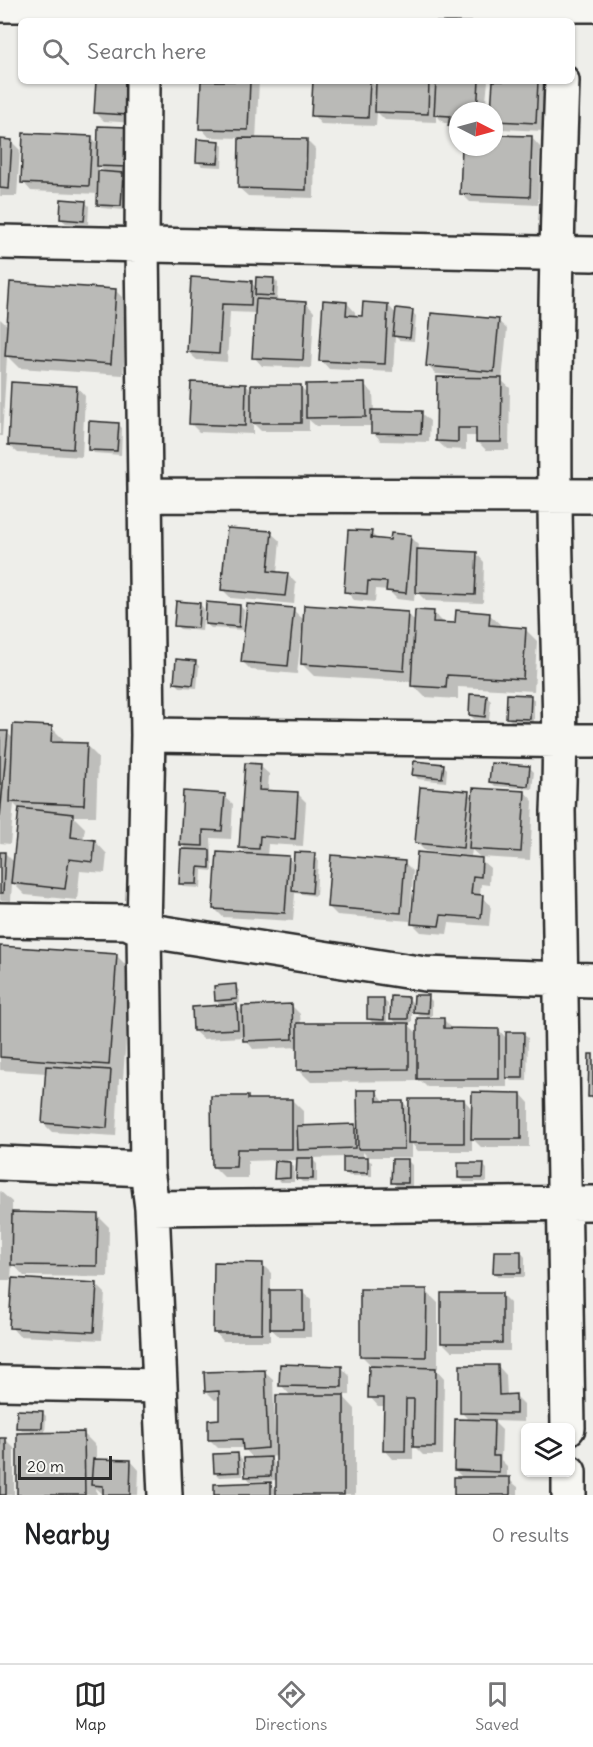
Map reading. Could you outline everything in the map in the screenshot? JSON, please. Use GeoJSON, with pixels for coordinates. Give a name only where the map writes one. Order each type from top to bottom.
{"type":"FeatureCollection","features":[{"type":"Feature","properties":{"kind":"street"},"geometry":{"type":"LineString","coordinates":[[0,4],[144,8],[571,8]]}},
{"type":"Feature","properties":{"kind":"street"},"geometry":{"type":"LineString","coordinates":[[143,84],[142,246],[148,735],[144,930],[147,1169],[152,1208],[165,1495]]}},
{"type":"Feature","properties":{"kind":"street"},"geometry":{"type":"LineString","coordinates":[[562,84],[555,254],[555,496],[577,740],[558,811],[561,980],[578,1203],[568,1423]]}},
{"type":"Feature","properties":{"kind":"street"},"geometry":{"type":"LineString","coordinates":[[0,242],[593,254]]}},
{"type":"Feature","properties":{"kind":"street"},"geometry":{"type":"LineString","coordinates":[[145,495],[593,496]]}},
{"type":"Feature","properties":{"kind":"street"},"geometry":{"type":"LineString","coordinates":[[148,735],[577,740]]}},
{"type":"Feature","properties":{"kind":"street"},"geometry":{"type":"LineString","coordinates":[[0,920],[127,922],[144,930],[425,974],[593,981]]}},
{"type":"Feature","properties":{"kind":"street"},"geometry":{"type":"LineString","coordinates":[[0,1163],[147,1169]]}},
{"type":"Feature","properties":{"kind":"street"},"geometry":{"type":"LineString","coordinates":[[152,1208],[578,1203]]}},
{"type":"Feature","properties":{"kind":"street"},"geometry":{"type":"LineString","coordinates":[[0,1383],[159,1386]]}},
{"type":"Feature","properties":{"kind":"street"},"geometry":{"type":"LineString","coordinates":[[569,1477],[569,1495]]}},
{"type":"Feature","properties":{"kind":"building"},"geometry":{"type":"Polygon","coordinates":[[[96,84],[130,84],[128,115],[94,113],[96,84]]]}},
{"type":"Feature","properties":{"kind":"building"},"geometry":{"type":"Polygon","coordinates":[[[201,84],[250,84],[248,130],[199,129],[201,84]]]}},
{"type":"Feature","properties":{"kind":"building"},"geometry":{"type":"Polygon","coordinates":[[[313,84],[370,84],[368,118],[311,116],[313,84]]]}},
{"type":"Feature","properties":{"kind":"building"},"geometry":{"type":"Polygon","coordinates":[[[376,84],[429,84],[428,114],[375,112],[376,84]]]}},
{"type":"Feature","properties":{"kind":"building"},"geometry":{"type":"Polygon","coordinates":[[[436,84],[479,84],[478,102],[449,102],[449,116],[434,115],[436,84]]]}},
{"type":"Feature","properties":{"kind":"building"},"geometry":{"type":"Polygon","coordinates":[[[493,84],[538,84],[536,123],[503,121],[503,102],[492,102],[493,84]]]}},
{"type":"Feature","properties":{"kind":"building"},"geometry":{"type":"Polygon","coordinates":[[[98,126],[127,127],[127,167],[97,166],[98,126]]]}},
{"type":"Feature","properties":{"kind":"building"},"geometry":{"type":"Polygon","coordinates":[[[23,133],[92,136],[89,186],[21,183],[23,133]]]}},
{"type":"Feature","properties":{"kind":"building"},"geometry":{"type":"Polygon","coordinates":[[[503,135],[532,136],[530,197],[460,194],[462,156],[503,156],[503,135]]]}},
{"type":"Feature","properties":{"kind":"building"},"geometry":{"type":"Polygon","coordinates":[[[239,138],[307,139],[306,190],[238,188],[239,138]]]}},
{"type":"Feature","properties":{"kind":"building"},"geometry":{"type":"Polygon","coordinates":[[[0,139],[12,140],[9,189],[0,188],[0,139]]]}},
{"type":"Feature","properties":{"kind":"building"},"geometry":{"type":"Polygon","coordinates":[[[197,139],[220,141],[218,163],[196,162],[197,139]]]}},
{"type":"Feature","properties":{"kind":"building"},"geometry":{"type":"Polygon","coordinates":[[[98,171],[123,173],[121,206],[97,205],[98,171]]]}},
{"type":"Feature","properties":{"kind":"building"},"geometry":{"type":"Polygon","coordinates":[[[61,199],[86,201],[84,221],[60,219],[61,199]]]}},
{"type":"Feature","properties":{"kind":"building"},"geometry":{"type":"Polygon","coordinates":[[[191,277],[252,281],[251,305],[222,304],[219,354],[187,352],[191,277]]]}},
{"type":"Feature","properties":{"kind":"building"},"geometry":{"type":"Polygon","coordinates":[[[256,277],[274,278],[273,296],[255,295],[256,277]]]}},
{"type":"Feature","properties":{"kind":"building"},"geometry":{"type":"Polygon","coordinates":[[[10,282],[116,289],[111,364],[5,356],[10,282]]]}},
{"type":"Feature","properties":{"kind":"building"},"geometry":{"type":"Polygon","coordinates":[[[256,299],[306,302],[303,360],[252,358],[256,299]]]}},
{"type":"Feature","properties":{"kind":"building"},"geometry":{"type":"Polygon","coordinates":[[[323,300],[347,302],[346,315],[362,316],[363,302],[388,304],[385,364],[319,361],[323,300]]]}},
{"type":"Feature","properties":{"kind":"building"},"geometry":{"type":"Polygon","coordinates":[[[396,308],[413,310],[410,338],[393,336],[396,308]]]}},
{"type":"Feature","properties":{"kind":"building"},"geometry":{"type":"Polygon","coordinates":[[[431,313],[499,319],[494,372],[426,366],[431,313]]]}},
{"type":"Feature","properties":{"kind":"building"},"geometry":{"type":"Polygon","coordinates":[[[437,377],[502,378],[501,442],[476,442],[476,428],[458,428],[458,442],[436,441],[437,377]]]}},
{"type":"Feature","properties":{"kind":"building"},"geometry":{"type":"Polygon","coordinates":[[[11,382],[77,386],[73,449],[8,445],[11,382]]]}},
{"type":"Feature","properties":{"kind":"building"},"geometry":{"type":"Polygon","coordinates":[[[191,382],[246,384],[245,426],[189,424],[191,382]]]}},
{"type":"Feature","properties":{"kind":"building"},"geometry":{"type":"Polygon","coordinates":[[[365,383],[366,417],[306,418],[306,384],[365,383]]]}},
{"type":"Feature","properties":{"kind":"building"},"geometry":{"type":"Polygon","coordinates":[[[251,385],[301,385],[301,423],[251,423],[251,385]]]}},
{"type":"Feature","properties":{"kind":"building"},"geometry":{"type":"Polygon","coordinates":[[[371,410],[422,411],[421,434],[371,433],[371,410]]]}},
{"type":"Feature","properties":{"kind":"building"},"geometry":{"type":"Polygon","coordinates":[[[89,421],[119,423],[117,451],[88,450],[89,421]]]}},
{"type":"Feature","properties":{"kind":"building"},"geometry":{"type":"Polygon","coordinates":[[[227,528],[272,531],[268,571],[288,573],[285,596],[221,590],[227,528]]]}},
{"type":"Feature","properties":{"kind":"building"},"geometry":{"type":"Polygon","coordinates":[[[348,530],[372,531],[371,538],[390,540],[391,533],[411,535],[406,593],[386,591],[387,582],[368,581],[367,594],[344,592],[348,530]]]}},
{"type":"Feature","properties":{"kind":"building"},"geometry":{"type":"Polygon","coordinates":[[[417,549],[477,552],[475,595],[416,593],[417,549]]]}},
{"type":"Feature","properties":{"kind":"building"},"geometry":{"type":"Polygon","coordinates":[[[176,601],[200,603],[198,628],[174,626],[176,601]]]}},
{"type":"Feature","properties":{"kind":"building"},"geometry":{"type":"Polygon","coordinates":[[[206,602],[240,605],[239,627],[205,624],[206,602]]]}},
{"type":"Feature","properties":{"kind":"building"},"geometry":{"type":"Polygon","coordinates":[[[247,604],[294,608],[288,666],[241,662],[247,604]]]}},
{"type":"Feature","properties":{"kind":"building"},"geometry":{"type":"Polygon","coordinates":[[[304,605],[408,612],[404,671],[301,664],[304,605]]]}},
{"type":"Feature","properties":{"kind":"building"},"geometry":{"type":"Polygon","coordinates":[[[415,610],[434,611],[433,622],[455,623],[456,610],[490,613],[489,625],[526,628],[523,679],[447,675],[446,688],[411,686],[415,610]]]}},
{"type":"Feature","properties":{"kind":"building"},"geometry":{"type":"Polygon","coordinates":[[[176,659],[196,661],[193,685],[174,683],[176,659]]]}},
{"type":"Feature","properties":{"kind":"building"},"geometry":{"type":"Polygon","coordinates":[[[470,694],[487,695],[485,717],[469,715],[470,694]]]}},
{"type":"Feature","properties":{"kind":"building"},"geometry":{"type":"Polygon","coordinates":[[[507,694],[531,695],[530,719],[506,718],[507,694]]]}},
{"type":"Feature","properties":{"kind":"building"},"geometry":{"type":"Polygon","coordinates":[[[13,724],[52,726],[51,742],[87,743],[84,805],[10,802],[13,724]]]}},
{"type":"Feature","properties":{"kind":"building"},"geometry":{"type":"Polygon","coordinates":[[[0,731],[8,731],[0,817],[0,731]]]}},
{"type":"Feature","properties":{"kind":"building"},"geometry":{"type":"Polygon","coordinates":[[[414,761],[444,764],[442,778],[412,775],[414,761]]]}},
{"type":"Feature","properties":{"kind":"building"},"geometry":{"type":"Polygon","coordinates":[[[245,763],[261,764],[259,790],[298,792],[295,839],[260,836],[259,849],[239,848],[245,763]]]}},
{"type":"Feature","properties":{"kind":"building"},"geometry":{"type":"Polygon","coordinates":[[[491,763],[530,766],[528,786],[489,782],[491,763]]]}},
{"type":"Feature","properties":{"kind":"building"},"geometry":{"type":"Polygon","coordinates":[[[420,787],[469,791],[463,848],[415,843],[420,787]]]}},
{"type":"Feature","properties":{"kind":"building"},"geometry":{"type":"Polygon","coordinates":[[[473,788],[525,791],[521,852],[469,849],[473,788]]]}},
{"type":"Feature","properties":{"kind":"building"},"geometry":{"type":"Polygon","coordinates":[[[183,791],[225,794],[222,831],[203,830],[203,846],[180,845],[183,791]]]}},
{"type":"Feature","properties":{"kind":"building"},"geometry":{"type":"Polygon","coordinates":[[[19,808],[73,814],[71,837],[95,840],[93,862],[69,859],[65,889],[11,883],[19,808]]]}},
{"type":"Feature","properties":{"kind":"building"},"geometry":{"type":"Polygon","coordinates":[[[181,849],[210,850],[210,868],[198,867],[197,884],[179,884],[181,849]]]}},
{"type":"Feature","properties":{"kind":"building"},"geometry":{"type":"Polygon","coordinates":[[[0,852],[5,852],[3,893],[0,893],[0,852]]]}},
{"type":"Feature","properties":{"kind":"building"},"geometry":{"type":"Polygon","coordinates":[[[217,852],[289,856],[285,913],[213,909],[217,852]]]}},
{"type":"Feature","properties":{"kind":"building"},"geometry":{"type":"Polygon","coordinates":[[[294,852],[315,853],[312,893],[292,891],[294,852]]]}},
{"type":"Feature","properties":{"kind":"building"},"geometry":{"type":"Polygon","coordinates":[[[417,852],[482,858],[481,877],[473,876],[471,894],[483,895],[481,918],[441,915],[439,926],[411,924],[417,852]]]}},
{"type":"Feature","properties":{"kind":"building"},"geometry":{"type":"Polygon","coordinates":[[[331,855],[405,861],[401,913],[327,907],[331,855]]]}},
{"type":"Feature","properties":{"kind":"building"},"geometry":{"type":"Polygon","coordinates":[[[0,946],[117,954],[109,1065],[0,1057],[0,946]]]}},
{"type":"Feature","properties":{"kind":"building"},"geometry":{"type":"Polygon","coordinates":[[[236,984],[237,999],[215,1001],[214,986],[236,984]]]}},
{"type":"Feature","properties":{"kind":"building"},"geometry":{"type":"Polygon","coordinates":[[[414,995],[429,995],[428,1013],[413,1012],[414,995]]]}},
{"type":"Feature","properties":{"kind":"building"},"geometry":{"type":"Polygon","coordinates":[[[391,996],[409,997],[408,1019],[390,1019],[391,996]]]}},
{"type":"Feature","properties":{"kind":"building"},"geometry":{"type":"Polygon","coordinates":[[[367,998],[384,998],[384,1020],[367,1019],[367,998]]]}},
{"type":"Feature","properties":{"kind":"building"},"geometry":{"type":"Polygon","coordinates":[[[237,1004],[238,1029],[193,1031],[192,1007],[237,1004]]]}},
{"type":"Feature","properties":{"kind":"building"},"geometry":{"type":"Polygon","coordinates":[[[292,1004],[293,1039],[243,1041],[242,1006],[292,1004]]]}},
{"type":"Feature","properties":{"kind":"building"},"geometry":{"type":"Polygon","coordinates":[[[417,1018],[444,1018],[444,1028],[499,1029],[499,1079],[417,1079],[417,1018]]]}},
{"type":"Feature","properties":{"kind":"building"},"geometry":{"type":"Polygon","coordinates":[[[297,1023],[409,1023],[409,1069],[297,1070],[297,1023]]]}},
{"type":"Feature","properties":{"kind":"building"},"geometry":{"type":"Polygon","coordinates":[[[506,1032],[524,1032],[523,1078],[506,1078],[506,1032]]]}},
{"type":"Feature","properties":{"kind":"building"},"geometry":{"type":"Polygon","coordinates":[[[589,1054],[593,1054],[593,1097],[588,1097],[589,1054]]]}},
{"type":"Feature","properties":{"kind":"building"},"geometry":{"type":"Polygon","coordinates":[[[46,1066],[111,1070],[107,1128],[42,1123],[46,1066]]]}},
{"type":"Feature","properties":{"kind":"building"},"geometry":{"type":"Polygon","coordinates":[[[357,1090],[377,1090],[377,1101],[403,1101],[404,1149],[358,1149],[357,1090]]]}},
{"type":"Feature","properties":{"kind":"building"},"geometry":{"type":"Polygon","coordinates":[[[472,1092],[521,1093],[521,1139],[471,1139],[472,1092]]]}},
{"type":"Feature","properties":{"kind":"building"},"geometry":{"type":"Polygon","coordinates":[[[211,1096],[292,1099],[292,1149],[237,1149],[236,1167],[212,1167],[211,1096]]]}},
{"type":"Feature","properties":{"kind":"building"},"geometry":{"type":"Polygon","coordinates":[[[409,1099],[464,1099],[464,1143],[408,1143],[409,1099]]]}},
{"type":"Feature","properties":{"kind":"building"},"geometry":{"type":"Polygon","coordinates":[[[355,1124],[355,1148],[298,1150],[297,1126],[355,1124]]]}},
{"type":"Feature","properties":{"kind":"building"},"geometry":{"type":"Polygon","coordinates":[[[343,1157],[368,1157],[368,1173],[343,1173],[343,1157]]]}},
{"type":"Feature","properties":{"kind":"building"},"geometry":{"type":"Polygon","coordinates":[[[297,1158],[313,1158],[313,1179],[296,1179],[297,1158]]]}},
{"type":"Feature","properties":{"kind":"building"},"geometry":{"type":"Polygon","coordinates":[[[392,1159],[408,1159],[408,1183],[391,1183],[392,1159]]]}},
{"type":"Feature","properties":{"kind":"building"},"geometry":{"type":"Polygon","coordinates":[[[275,1161],[290,1162],[290,1178],[274,1179],[275,1161]]]}},
{"type":"Feature","properties":{"kind":"building"},"geometry":{"type":"Polygon","coordinates":[[[458,1163],[484,1163],[483,1178],[458,1178],[458,1163]]]}},
{"type":"Feature","properties":{"kind":"building"},"geometry":{"type":"Polygon","coordinates":[[[12,1212],[98,1214],[97,1266],[11,1265],[12,1212]]]}},
{"type":"Feature","properties":{"kind":"building"},"geometry":{"type":"Polygon","coordinates":[[[494,1251],[521,1251],[521,1273],[493,1273],[494,1251]]]}},
{"type":"Feature","properties":{"kind":"building"},"geometry":{"type":"Polygon","coordinates":[[[214,1262],[263,1263],[262,1333],[213,1333],[214,1262]]]}},
{"type":"Feature","properties":{"kind":"building"},"geometry":{"type":"Polygon","coordinates":[[[12,1278],[97,1283],[94,1332],[9,1328],[12,1278]]]}},
{"type":"Feature","properties":{"kind":"building"},"geometry":{"type":"Polygon","coordinates":[[[360,1289],[427,1289],[426,1357],[360,1356],[360,1289]]]}},
{"type":"Feature","properties":{"kind":"building"},"geometry":{"type":"Polygon","coordinates":[[[270,1290],[303,1290],[303,1329],[270,1329],[270,1290]]]}},
{"type":"Feature","properties":{"kind":"building"},"geometry":{"type":"Polygon","coordinates":[[[441,1293],[502,1293],[502,1343],[441,1343],[441,1293]]]}},
{"type":"Feature","properties":{"kind":"building"},"geometry":{"type":"Polygon","coordinates":[[[280,1364],[342,1366],[342,1387],[279,1386],[280,1364]]]}},
{"type":"Feature","properties":{"kind":"building"},"geometry":{"type":"Polygon","coordinates":[[[460,1365],[498,1365],[499,1395],[516,1394],[516,1414],[460,1413],[460,1365]]]}},
{"type":"Feature","properties":{"kind":"building"},"geometry":{"type":"Polygon","coordinates":[[[369,1366],[436,1368],[435,1447],[413,1447],[414,1399],[406,1399],[405,1451],[383,1451],[384,1398],[368,1398],[369,1366]]]}},
{"type":"Feature","properties":{"kind":"building"},"geometry":{"type":"Polygon","coordinates":[[[265,1370],[268,1448],[243,1450],[242,1439],[208,1440],[208,1420],[219,1419],[219,1391],[205,1392],[204,1372],[265,1370]]]}},
{"type":"Feature","properties":{"kind":"building"},"geometry":{"type":"Polygon","coordinates":[[[276,1395],[344,1395],[344,1495],[276,1495],[276,1395]]]}},
{"type":"Feature","properties":{"kind":"building"},"geometry":{"type":"Polygon","coordinates":[[[17,1410],[43,1411],[42,1428],[16,1428],[17,1410]]]}},
{"type":"Feature","properties":{"kind":"building"},"geometry":{"type":"Polygon","coordinates":[[[455,1419],[494,1420],[493,1456],[499,1456],[499,1472],[454,1470],[455,1419]]]}},
{"type":"Feature","properties":{"kind":"building"},"geometry":{"type":"Polygon","coordinates":[[[84,1432],[85,1495],[17,1495],[17,1433],[84,1432]]]}},
{"type":"Feature","properties":{"kind":"building"},"geometry":{"type":"Polygon","coordinates":[[[0,1438],[6,1438],[6,1495],[0,1495],[0,1438]]]}},
{"type":"Feature","properties":{"kind":"building"},"geometry":{"type":"Polygon","coordinates":[[[238,1453],[239,1472],[214,1473],[213,1454],[238,1453]]]}},
{"type":"Feature","properties":{"kind":"building"},"geometry":{"type":"Polygon","coordinates":[[[271,1457],[271,1476],[245,1477],[244,1458],[271,1457]]]}},
{"type":"Feature","properties":{"kind":"building"},"geometry":{"type":"Polygon","coordinates":[[[93,1459],[131,1460],[130,1495],[103,1495],[103,1486],[91,1485],[93,1459]]]}},
{"type":"Feature","properties":{"kind":"building"},"geometry":{"type":"Polygon","coordinates":[[[454,1477],[510,1477],[510,1495],[454,1495],[454,1477]]]}},
{"type":"Feature","properties":{"kind":"building"},"geometry":{"type":"Polygon","coordinates":[[[271,1482],[271,1495],[214,1495],[214,1484],[271,1482]]]}}]}
